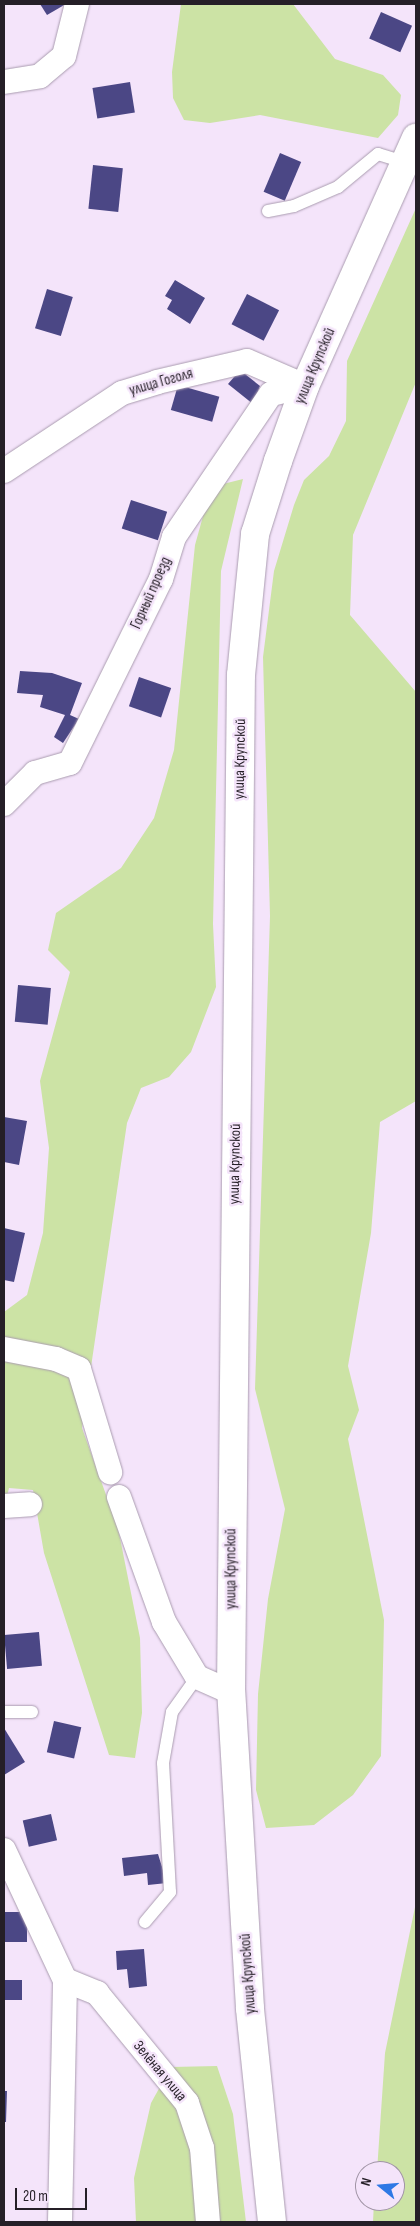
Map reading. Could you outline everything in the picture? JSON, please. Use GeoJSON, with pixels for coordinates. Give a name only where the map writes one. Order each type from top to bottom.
{"type":"FeatureCollection","features":[{"type":"Feature","properties":{"kind":"street"},"geometry":{"type":"LineString","coordinates":[[4,82],[40,76],[64,56],[77,4]]}},
{"type":"Feature","properties":{"kind":"street","name":"улица Крупской"},"geometry":{"type":"LineString","coordinates":[[272,2222],[250,2008],[232,1692],[240,675],[256,534],[305,386],[411,150]]}},
{"type":"Feature","properties":{"kind":"street","name":"улица Гоголя"},"geometry":{"type":"LineString","coordinates":[[4,471],[122,394],[157,382],[247,361],[305,386]]}},
{"type":"Feature","properties":{"kind":"street","name":"Горный проезд"},"geometry":{"type":"LineString","coordinates":[[4,804],[34,773],[70,763],[161,579],[174,537],[271,394],[305,386]]}},
{"type":"Feature","properties":{"kind":"street"},"geometry":{"type":"LineString","coordinates":[[4,1349],[56,1359],[78,1369],[110,1472]]}},
{"type":"Feature","properties":{"kind":"street"},"geometry":{"type":"LineString","coordinates":[[119,1497],[164,1622],[197,1677],[232,1692]]}},
{"type":"Feature","properties":{"kind":"street"},"geometry":{"type":"LineString","coordinates":[[4,1506],[30,1504]]}},
{"type":"Feature","properties":{"kind":"street"},"geometry":{"type":"LineString","coordinates":[[4,1850],[65,1980],[60,2222]]}},
{"type":"Feature","properties":{"kind":"street","name":"Зелёная улица"},"geometry":{"type":"LineString","coordinates":[[65,1980],[97,1993],[187,2103],[202,2148],[208,2222]]}},
{"type":"Feature","properties":{"kind":"lane"},"geometry":{"type":"LineString","coordinates":[[268,211],[294,206],[338,187],[378,154],[411,150]]}},
{"type":"Feature","properties":{"kind":"lane"},"geometry":{"type":"LineString","coordinates":[[145,1922],[170,1892],[163,1763],[172,1712],[197,1677]]}},
{"type":"Feature","properties":{"kind":"lane"},"geometry":{"type":"LineString","coordinates":[[4,1712],[32,1712]]}},
{"type":"Feature","properties":{"kind":"green space"},"geometry":{"type":"Polygon","coordinates":[[[181,4],[293,4],[335,59],[383,75],[401,95],[398,115],[378,138],[260,115],[210,123],[184,120],[173,98],[172,72],[181,4]]]}},
{"type":"Feature","properties":{"kind":"green space"},"geometry":{"type":"Polygon","coordinates":[[[416,208],[416,382],[353,535],[350,615],[416,692],[416,1101],[380,1122],[371,1233],[348,1366],[359,1410],[348,1439],[384,1620],[381,1756],[353,1795],[314,1825],[266,1828],[256,1790],[258,1694],[268,1599],[285,1509],[255,1389],[270,916],[263,657],[274,571],[294,505],[304,480],[329,456],[346,421],[347,361],[416,208]]]}},
{"type":"Feature","properties":{"kind":"green space"},"geometry":{"type":"Polygon","coordinates":[[[243,479],[221,571],[213,924],[216,987],[191,1052],[169,1077],[141,1088],[127,1123],[82,1428],[118,1528],[140,1638],[142,1713],[135,1758],[109,1755],[44,1553],[33,1490],[9,1488],[4,1509],[4,1312],[27,1295],[43,1233],[49,1148],[40,1081],[70,972],[48,950],[56,913],[121,868],[154,818],[174,750],[195,545],[205,509],[219,485],[243,479]]]}},
{"type":"Feature","properties":{"kind":"green space"},"geometry":{"type":"Polygon","coordinates":[[[416,1759],[416,2222],[373,2222],[374,2211],[405,2211],[405,2161],[378,2161],[385,2053],[415,1907],[416,1759]]]}},
{"type":"Feature","properties":{"kind":"green space"},"geometry":{"type":"Polygon","coordinates":[[[217,2066],[233,2114],[246,2222],[136,2222],[134,2178],[151,2103],[171,2067],[217,2066]]]}},
{"type":"Feature","properties":{"kind":"building"},"geometry":{"type":"Polygon","coordinates":[[[40,4],[66,4],[47,15],[40,4]]]}},
{"type":"Feature","properties":{"kind":"building"},"geometry":{"type":"Polygon","coordinates":[[[381,12],[412,26],[400,52],[369,38],[381,12]]]}},
{"type":"Feature","properties":{"kind":"building"},"geometry":{"type":"Polygon","coordinates":[[[130,82],[135,113],[97,119],[92,88],[130,82]]]}},
{"type":"Feature","properties":{"kind":"building"},"geometry":{"type":"Polygon","coordinates":[[[280,153],[301,162],[285,201],[264,192],[280,153]]]}},
{"type":"Feature","properties":{"kind":"building"},"geometry":{"type":"Polygon","coordinates":[[[93,165],[123,168],[118,212],[88,209],[93,165]]]}},
{"type":"Feature","properties":{"kind":"building"},"geometry":{"type":"Polygon","coordinates":[[[175,280],[205,298],[190,324],[167,309],[172,300],[165,296],[175,280]]]}},
{"type":"Feature","properties":{"kind":"building"},"geometry":{"type":"Polygon","coordinates":[[[47,289],[73,297],[61,336],[35,328],[47,289]]]}},
{"type":"Feature","properties":{"kind":"building"},"geometry":{"type":"Polygon","coordinates":[[[247,294],[279,310],[264,341],[232,324],[247,294]]]}},
{"type":"Feature","properties":{"kind":"building"},"geometry":{"type":"Polygon","coordinates":[[[240,370],[260,386],[253,404],[228,384],[240,370]]]}},
{"type":"Feature","properties":{"kind":"building"},"geometry":{"type":"Polygon","coordinates":[[[178,385],[219,397],[212,422],[171,410],[178,385]]]}},
{"type":"Feature","properties":{"kind":"building"},"geometry":{"type":"Polygon","coordinates":[[[131,500],[167,512],[158,540],[122,529],[131,500]]]}},
{"type":"Feature","properties":{"kind":"building"},"geometry":{"type":"Polygon","coordinates":[[[20,671],[52,673],[82,683],[70,715],[79,719],[63,743],[54,737],[65,715],[40,707],[43,695],[17,693],[20,671]]]}},
{"type":"Feature","properties":{"kind":"building"},"geometry":{"type":"Polygon","coordinates":[[[139,677],[171,688],[161,717],[129,706],[139,677]]]}},
{"type":"Feature","properties":{"kind":"building"},"geometry":{"type":"Polygon","coordinates":[[[18,985],[51,988],[48,1025],[15,1022],[18,985]]]}},
{"type":"Feature","properties":{"kind":"building"},"geometry":{"type":"Polygon","coordinates":[[[4,1117],[27,1121],[19,1165],[4,1162],[4,1117]]]}},
{"type":"Feature","properties":{"kind":"building"},"geometry":{"type":"Polygon","coordinates":[[[4,1228],[25,1233],[14,1282],[4,1280],[4,1228]]]}},
{"type":"Feature","properties":{"kind":"building"},"geometry":{"type":"Polygon","coordinates":[[[39,1632],[42,1666],[7,1669],[4,1635],[39,1632]]]}},
{"type":"Feature","properties":{"kind":"building"},"geometry":{"type":"Polygon","coordinates":[[[54,1721],[81,1727],[74,1758],[47,1752],[54,1721]]]}},
{"type":"Feature","properties":{"kind":"building"},"geometry":{"type":"Polygon","coordinates":[[[4,1728],[25,1762],[4,1775],[4,1728]]]}},
{"type":"Feature","properties":{"kind":"building"},"geometry":{"type":"Polygon","coordinates":[[[51,1814],[57,1840],[29,1847],[23,1821],[51,1814]]]}},
{"type":"Feature","properties":{"kind":"building"},"geometry":{"type":"Polygon","coordinates":[[[158,1854],[167,1883],[148,1885],[147,1873],[124,1876],[122,1858],[158,1854]]]}},
{"type":"Feature","properties":{"kind":"building"},"geometry":{"type":"Polygon","coordinates":[[[4,1912],[27,1912],[27,1942],[4,1942],[4,1912]]]}},
{"type":"Feature","properties":{"kind":"building"},"geometry":{"type":"Polygon","coordinates":[[[144,1949],[147,1986],[129,1988],[127,1969],[117,1970],[116,1951],[144,1949]]]}},
{"type":"Feature","properties":{"kind":"building"},"geometry":{"type":"Polygon","coordinates":[[[4,1980],[22,1980],[22,2000],[4,2000],[4,1980]]]}},
{"type":"Feature","properties":{"kind":"building"},"geometry":{"type":"Polygon","coordinates":[[[4,2091],[7,2091],[6,2122],[4,2122],[4,2091]]]}}]}
